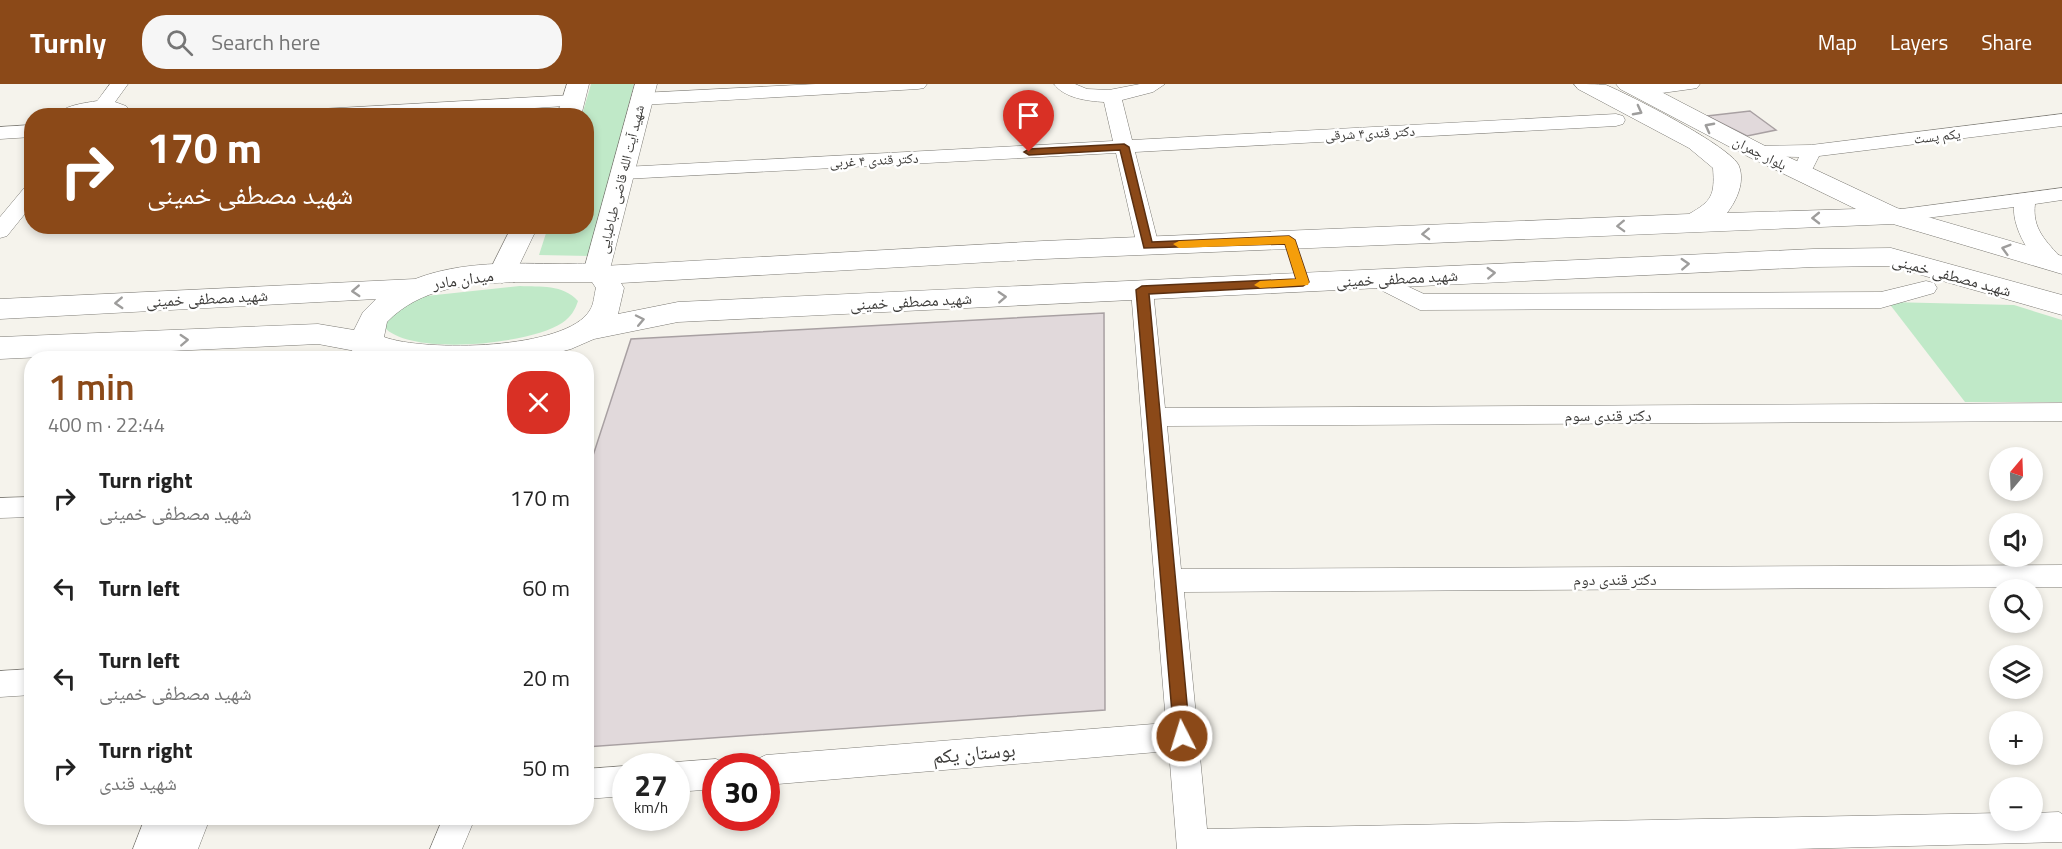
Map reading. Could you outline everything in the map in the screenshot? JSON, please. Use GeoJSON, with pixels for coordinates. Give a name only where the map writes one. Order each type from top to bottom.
{"type":"FeatureCollection","features":[{"type":"Feature","properties":{"kind":"main road","name":"بلوار چمران"},"geometry":{"type":"LineString","coordinates":[[1586,84],[1698,143],[1726,166],[1728,188],[1719,209],[1694,223]]}},
{"type":"Feature","properties":{"kind":"main road","name":"بلوار چمران"},"geometry":{"type":"LineString","coordinates":[[1634,87],[1758,152],[1808,163],[1894,216]]}},
{"type":"Feature","properties":{"kind":"main road"},"geometry":{"type":"LineString","coordinates":[[1726,166],[1744,171],[1760,171],[1767,167],[1758,152]]}},
{"type":"Feature","properties":{"kind":"main road"},"geometry":{"type":"LineString","coordinates":[[599,274],[1043,250],[1894,216],[2058,264]]}},
{"type":"Feature","properties":{"kind":"main road"},"geometry":{"type":"LineString","coordinates":[[1289,240],[1303,282]]}},
{"type":"Feature","properties":{"kind":"main road"},"geometry":{"type":"LineString","coordinates":[[1043,250],[1048,295]]}},
{"type":"Feature","properties":{"kind":"main road","name":"شهید مصطفی خمینی"},"geometry":{"type":"LineString","coordinates":[[583,331],[678,312],[1813,258],[1891,257],[2062,305]]}},
{"type":"Feature","properties":{"kind":"main road","name":"میدان مادر"},"geometry":{"type":"LineString","coordinates":[[366,351],[368,329],[375,315],[414,288],[439,280],[502,274],[599,274]]}},
{"type":"Feature","properties":{"kind":"main road"},"geometry":{"type":"LineString","coordinates":[[543,351],[583,331],[601,318],[610,288],[599,274]]}},
{"type":"Feature","properties":{"kind":"main road","name":"شهید مصطفی خمینی"},"geometry":{"type":"LineString","coordinates":[[0,309],[414,288]]}},
{"type":"Feature","properties":{"kind":"main road"},"geometry":{"type":"LineString","coordinates":[[0,348],[318,334],[366,351]]}},
{"type":"Feature","properties":{"kind":"street"},"geometry":{"type":"LineString","coordinates":[[103,106],[119,84]]}},
{"type":"Feature","properties":{"kind":"street"},"geometry":{"type":"LineString","coordinates":[[643,92],[918,84]]}},
{"type":"Feature","properties":{"kind":"street"},"geometry":{"type":"LineString","coordinates":[[1063,84],[1067,88],[1090,94],[1112,96],[1140,92],[1156,84]]}},
{"type":"Feature","properties":{"kind":"street"},"geometry":{"type":"LineString","coordinates":[[1634,87],[1691,84]]}},
{"type":"Feature","properties":{"kind":"street","name":"شهید آیت الله قاضی طباطبایی"},"geometry":{"type":"LineString","coordinates":[[599,274],[643,92]]}},
{"type":"Feature","properties":{"kind":"street"},"geometry":{"type":"LineString","coordinates":[[1112,96],[1148,246]]}},
{"type":"Feature","properties":{"kind":"street"},"geometry":{"type":"LineString","coordinates":[[438,108],[573,100]]}},
{"type":"Feature","properties":{"kind":"street"},"geometry":{"type":"LineString","coordinates":[[88,108],[103,106],[114,108]]}},
{"type":"Feature","properties":{"kind":"street","name":"دکتر قندی۴ شرقی"},"geometry":{"type":"LineString","coordinates":[[1124,147],[1616,120]]}},
{"type":"Feature","properties":{"kind":"street","name":"یکم پست"},"geometry":{"type":"LineString","coordinates":[[1808,163],[2062,120]]}},
{"type":"Feature","properties":{"kind":"street"},"geometry":{"type":"LineString","coordinates":[[0,133],[24,132]]}},
{"type":"Feature","properties":{"kind":"street","name":"دکتر قندی ۴ غربی"},"geometry":{"type":"LineString","coordinates":[[624,173],[1124,147]]}},
{"type":"Feature","properties":{"kind":"street"},"geometry":{"type":"LineString","coordinates":[[1894,216],[2062,194]]}},
{"type":"Feature","properties":{"kind":"street"},"geometry":{"type":"LineString","coordinates":[[2025,199],[2022,217],[2031,239],[2058,264]]}},
{"type":"Feature","properties":{"kind":"street"},"geometry":{"type":"LineString","coordinates":[[0,231],[16,208]]}},
{"type":"Feature","properties":{"kind":"street"},"geometry":{"type":"LineString","coordinates":[[502,274],[521,234]]}},
{"type":"Feature","properties":{"kind":"street"},"geometry":{"type":"LineString","coordinates":[[1377,279],[1420,302],[1881,300],[1926,288]]}},
{"type":"Feature","properties":{"kind":"street"},"geometry":{"type":"LineString","coordinates":[[1142,290],[1192,847],[2059,828]]}},
{"type":"Feature","properties":{"kind":"street","name":"دکتر قندی سوم"},"geometry":{"type":"LineString","coordinates":[[1154,417],[2062,412]]}},
{"type":"Feature","properties":{"kind":"street"},"geometry":{"type":"LineString","coordinates":[[0,508],[24,507]]}},
{"type":"Feature","properties":{"kind":"street","name":"دکتر قندی دوم"},"geometry":{"type":"LineString","coordinates":[[1169,581],[2062,576]]}},
{"type":"Feature","properties":{"kind":"street"},"geometry":{"type":"LineString","coordinates":[[0,684],[24,682]]}},
{"type":"Feature","properties":{"kind":"street","name":"بوستان یکم"},"geometry":{"type":"LineString","coordinates":[[780,769],[1182,736]]}},
{"type":"Feature","properties":{"kind":"street"},"geometry":{"type":"LineString","coordinates":[[594,783],[612,782]]}},
{"type":"Feature","properties":{"kind":"street"},"geometry":{"type":"LineString","coordinates":[[153,849],[162,825]]}},
{"type":"Feature","properties":{"kind":"street"},"geometry":{"type":"LineString","coordinates":[[178,849],[187,825]]}},
{"type":"Feature","properties":{"kind":"street"},"geometry":{"type":"LineString","coordinates":[[446,849],[456,825]]}},
{"type":"Feature","properties":{"kind":"green space"},"geometry":{"type":"Polygon","coordinates":[[[591,84],[634,84],[590,256],[539,255],[546,234],[594,234],[594,108],[584,108],[591,84]]]}},
{"type":"Feature","properties":{"kind":"green space"},"geometry":{"type":"Polygon","coordinates":[[[520,286],[558,289],[578,301],[572,313],[562,323],[525,337],[499,341],[472,344],[419,342],[398,336],[384,327],[389,313],[417,297],[520,286]]]}},
{"type":"Feature","properties":{"kind":"green space"},"geometry":{"type":"Polygon","coordinates":[[[1888,302],[2014,305],[2062,320],[2062,402],[1965,402],[1888,302]]]}},
{"type":"Feature","properties":{"kind":"building"},"geometry":{"type":"Polygon","coordinates":[[[1750,111],[1776,130],[1747,136],[1707,116],[1750,111]]]}},
{"type":"Feature","properties":{"kind":"building"},"geometry":{"type":"Polygon","coordinates":[[[1104,313],[1105,710],[594,746],[594,452],[631,339],[1104,313]]]}},
{"type":"Feature","properties":{"kind":"slow traffic"},"geometry":{"type":"LineString","coordinates":[[1179,244],[1289,240],[1303,282],[1260,285]]}},
{"type":"Feature","properties":{"kind":"route"},"geometry":{"type":"LineString","coordinates":[[1029,152],[1124,147],[1148,246],[1289,240],[1303,282],[1142,290],[1182,736]]}}]}
